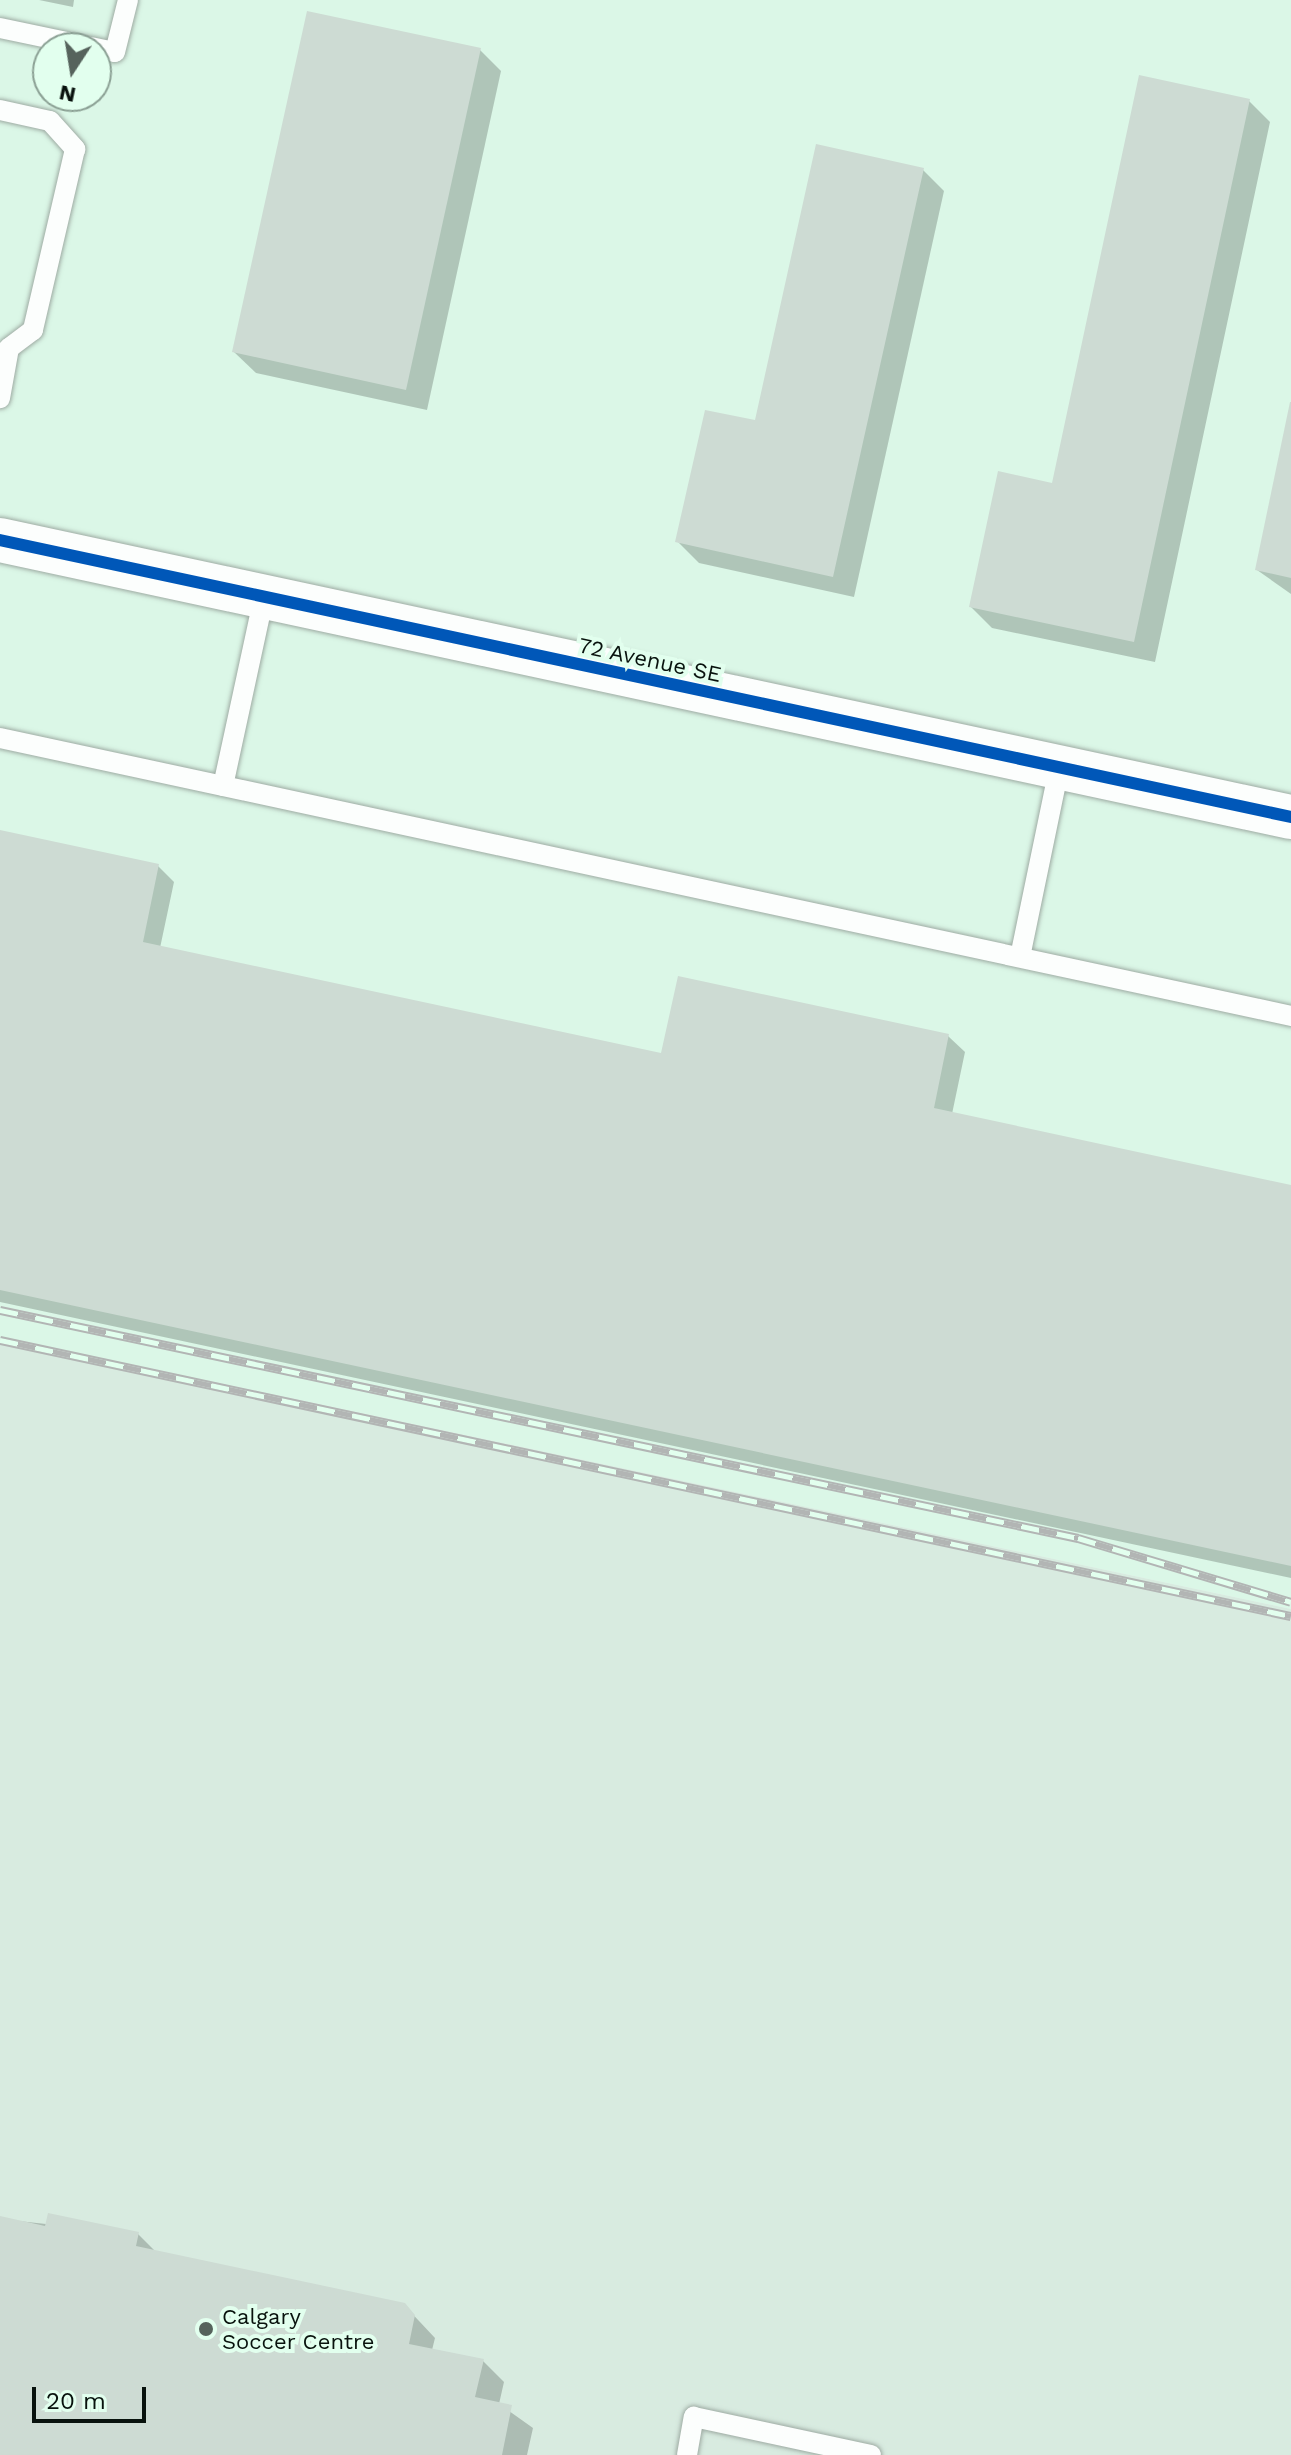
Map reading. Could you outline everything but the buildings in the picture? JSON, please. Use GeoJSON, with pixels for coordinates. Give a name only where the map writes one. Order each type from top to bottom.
{"type":"FeatureCollection","features":[{"type":"Feature","properties":{"kind":"street","name":"72 Avenue SE"},"geometry":{"type":"LineString","coordinates":[[0,540],[1291,817]]}},
{"type":"Feature","properties":{"kind":"lane"},"geometry":{"type":"LineString","coordinates":[[0,28],[115,52],[128,0]]}},
{"type":"Feature","properties":{"kind":"lane"},"geometry":{"type":"LineString","coordinates":[[0,110],[50,121],[75,149],[33,330],[4,347],[0,398]]}},
{"type":"Feature","properties":{"kind":"lane"},"geometry":{"type":"LineString","coordinates":[[223,786],[264,597]]}},
{"type":"Feature","properties":{"kind":"lane"},"geometry":{"type":"LineString","coordinates":[[0,738],[1291,1016]]}},
{"type":"Feature","properties":{"kind":"lane"},"geometry":{"type":"LineString","coordinates":[[1020,957],[1059,769]]}},
{"type":"Feature","properties":{"kind":"lane"},"geometry":{"type":"LineString","coordinates":[[687,2455],[694,2417],[871,2455]]}},
{"type":"Feature","properties":{"kind":"shaded area"},"geometry":{"type":"Polygon","coordinates":[[[0,0],[1291,0],[1291,1609],[0,1337],[0,0]]]}},
{"type":"Feature","properties":{"kind":"shaded area"},"geometry":{"type":"Polygon","coordinates":[[[0,1337],[1291,1609],[1291,2455],[0,2455],[0,1337]]]}},
{"type":"Feature","properties":{"kind":"railway"},"geometry":{"type":"LineString","coordinates":[[0,1310],[1078,1538],[1291,1602]]}},
{"type":"Feature","properties":{"kind":"railway"},"geometry":{"type":"LineString","coordinates":[[0,1340],[1291,1616]]}},
{"type":"Feature","properties":{"kind":"cycle path"},"geometry":{"type":"LineString","coordinates":[[0,540],[1291,817]]}},
{"type":"Feature","properties":{"kind":"place","name":"Calgary Soccer Centre"},"geometry":{"type":"Point","coordinates":[206,2329]}}]}
